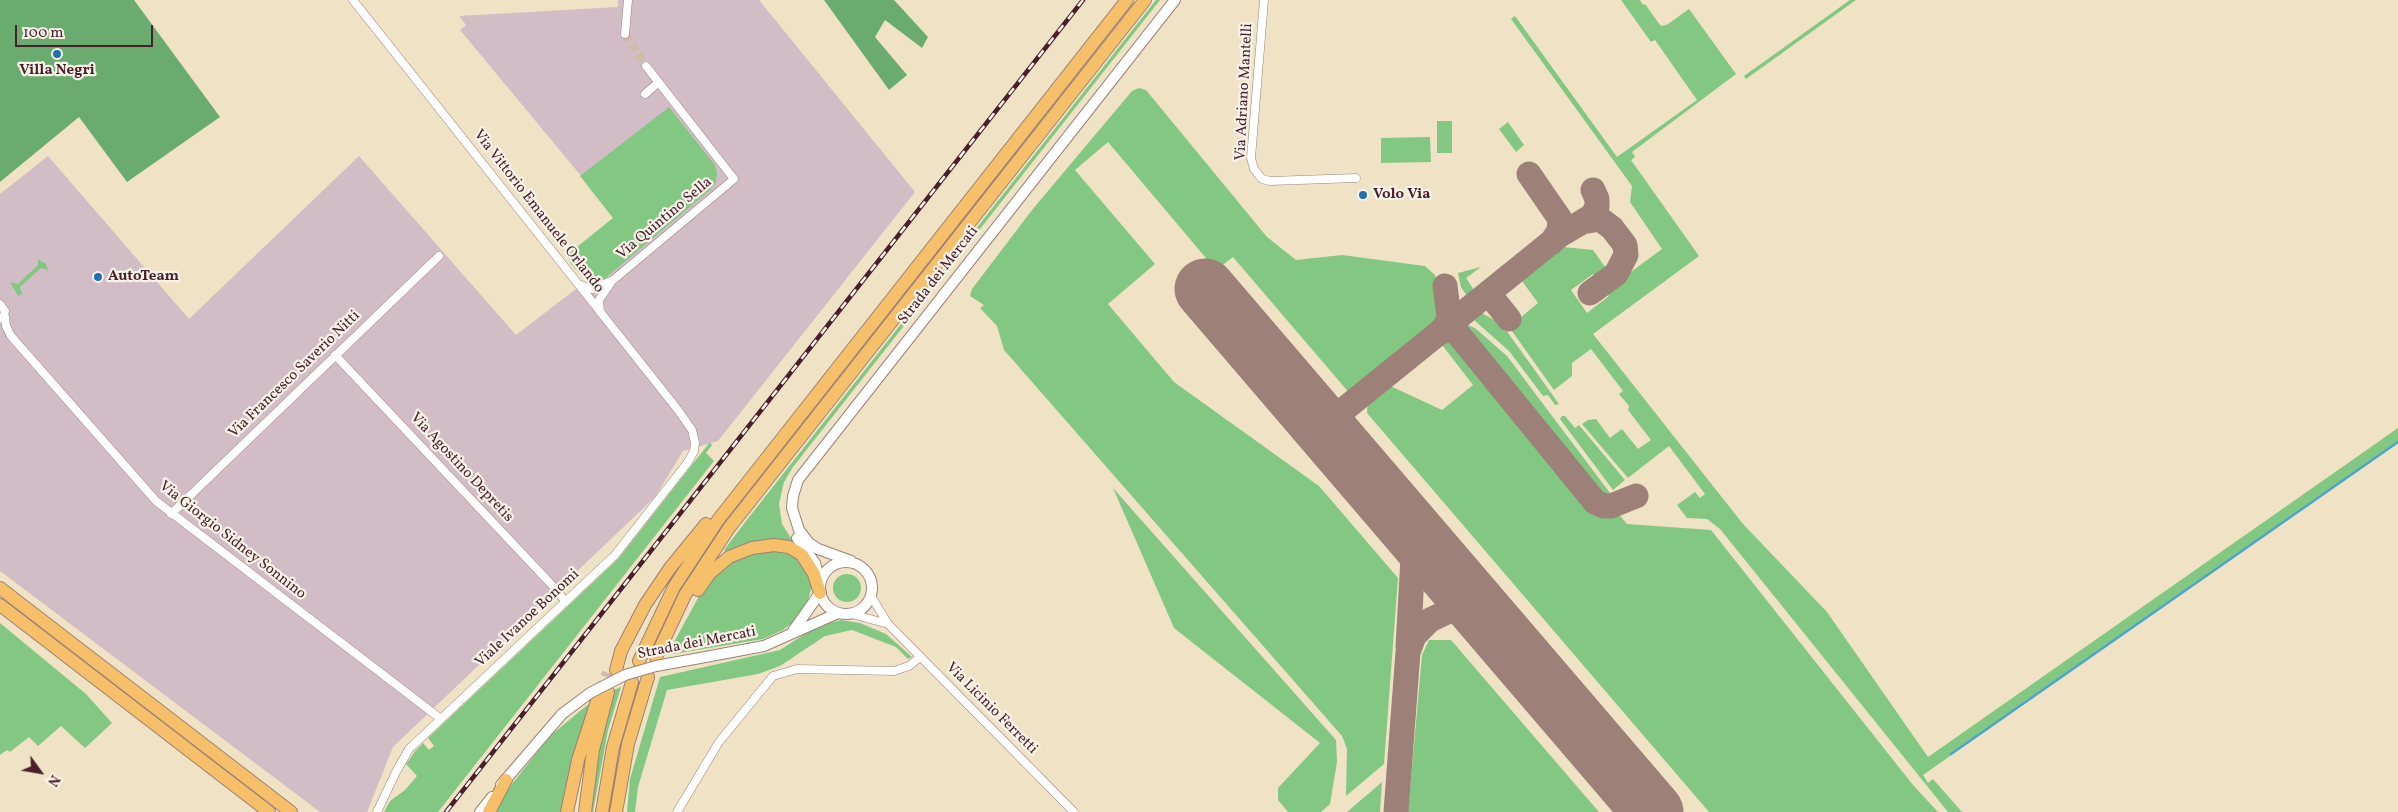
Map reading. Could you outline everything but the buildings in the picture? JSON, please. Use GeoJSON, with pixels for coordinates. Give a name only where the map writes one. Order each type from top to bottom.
{"type":"FeatureCollection","features":[{"type":"Feature","properties":{"kind":"highway"},"geometry":{"type":"LineString","coordinates":[[639,661],[665,605],[695,553],[771,452],[1127,0]]}},
{"type":"Feature","properties":{"kind":"highway"},"geometry":{"type":"LineString","coordinates":[[820,589],[810,565],[795,550],[785,546],[769,545],[740,552],[725,560],[706,577],[656,657],[685,595],[729,528],[1145,0]]}},
{"type":"Feature","properties":{"kind":"highway"},"geometry":{"type":"LineString","coordinates":[[612,672],[645,605],[670,568],[727,498],[771,452]]}},
{"type":"Feature","properties":{"kind":"highway"},"geometry":{"type":"LineString","coordinates":[[0,588],[291,812]]}},
{"type":"Feature","properties":{"kind":"highway"},"geometry":{"type":"LineString","coordinates":[[0,604],[269,812]]}},
{"type":"Feature","properties":{"kind":"highway"},"geometry":{"type":"LineString","coordinates":[[616,812],[628,744],[648,677]]}},
{"type":"Feature","properties":{"kind":"highway"},"geometry":{"type":"LineString","coordinates":[[602,812],[613,747],[632,682]]}},
{"type":"Feature","properties":{"kind":"highway"},"geometry":{"type":"LineString","coordinates":[[567,812],[578,760],[603,695],[593,750],[585,812]]}},
{"type":"Feature","properties":{"kind":"highway"},"geometry":{"type":"LineString","coordinates":[[489,812],[506,780]]}},
{"type":"Feature","properties":{"kind":"street","name":"Via Vittorio Emanuele Orlando"},"geometry":{"type":"LineString","coordinates":[[353,0],[686,421],[694,434],[695,444]]}},
{"type":"Feature","properties":{"kind":"street"},"geometry":{"type":"LineString","coordinates":[[625,34],[628,0]]}},
{"type":"Feature","properties":{"kind":"street","name":"Strada dei Mercati"},"geometry":{"type":"LineString","coordinates":[[838,613],[826,605],[820,589],[820,575],[815,563],[795,535],[787,518],[787,494],[794,476],[1168,0]]}},
{"type":"Feature","properties":{"kind":"street","name":"Strada dei Mercati"},"geometry":{"type":"LineString","coordinates":[[871,596],[871,578],[859,564],[818,549],[802,535],[794,520],[792,508],[793,496],[798,480],[1175,0]]}},
{"type":"Feature","properties":{"kind":"street","name":"Via Adriano Mantelli"},"geometry":{"type":"LineString","coordinates":[[1264,0],[1251,158],[1254,169],[1262,179],[1270,181],[1356,178]]}},
{"type":"Feature","properties":{"kind":"street"},"geometry":{"type":"LineString","coordinates":[[644,94],[659,82],[646,66]]}},
{"type":"Feature","properties":{"kind":"street","name":"Via Quintino Sella"},"geometry":{"type":"LineString","coordinates":[[602,314],[598,308],[599,300],[613,280],[734,179],[659,82]]}},
{"type":"Feature","properties":{"kind":"street","name":"Via Francesco Saverio Nitti"},"geometry":{"type":"LineString","coordinates":[[171,514],[335,354],[439,256]]}},
{"type":"Feature","properties":{"kind":"street","name":"Via Quintino Sella"},"geometry":{"type":"LineString","coordinates":[[574,281],[592,289],[613,280]]}},
{"type":"Feature","properties":{"kind":"street","name":"Via Giorgio Sidney Sonnino"},"geometry":{"type":"LineString","coordinates":[[0,304],[4,308],[2,319],[11,336]]}},
{"type":"Feature","properties":{"kind":"street","name":"Via Giorgio Sidney Sonnino"},"geometry":{"type":"LineString","coordinates":[[0,328],[11,336],[146,490],[171,514],[441,719]]}},
{"type":"Feature","properties":{"kind":"street","name":"Via Agostino Depretis"},"geometry":{"type":"LineString","coordinates":[[335,354],[544,576],[566,602]]}},
{"type":"Feature","properties":{"kind":"street","name":"Viale Ivanoe Bonomi"},"geometry":{"type":"LineString","coordinates":[[376,812],[406,753],[628,541],[688,462],[694,451],[695,444]]}},
{"type":"Feature","properties":{"kind":"street","name":"Strada dei Mercati"},"geometry":{"type":"LineString","coordinates":[[793,632],[820,589],[827,569],[842,561],[851,562]]}},
{"type":"Feature","properties":{"kind":"street"},"geometry":{"type":"LineString","coordinates":[[852,614],[867,604],[871,596]]}},
{"type":"Feature","properties":{"kind":"street","name":"Via Licinio Ferretti"},"geometry":{"type":"LineString","coordinates":[[871,596],[888,624],[1074,812]]}},
{"type":"Feature","properties":{"kind":"street","name":"Strada dei Mercati"},"geometry":{"type":"LineString","coordinates":[[480,812],[562,714],[590,693],[618,678],[648,668],[764,646],[838,613],[852,614]]}},
{"type":"Feature","properties":{"kind":"street"},"geometry":{"type":"LineString","coordinates":[[852,614],[888,624]]}},
{"type":"Feature","properties":{"kind":"street"},"geometry":{"type":"LineString","coordinates":[[677,812],[719,742],[773,676],[797,669],[894,671],[909,666],[920,657]]}},
{"type":"Feature","properties":{"kind":"shaded area"},"geometry":{"type":"Polygon","coordinates":[[[618,0],[759,0],[915,192],[718,441],[683,451],[655,497],[393,747],[367,812],[320,812],[0,571],[0,194],[48,156],[189,319],[359,156],[516,335],[590,278],[616,218],[460,30],[466,25],[459,16],[618,7],[618,0]]]}},
{"type":"Feature","properties":{"kind":"green space"},"geometry":{"type":"Polygon","coordinates":[[[0,0],[134,0],[220,117],[127,182],[79,117],[0,182],[0,0]]]}},
{"type":"Feature","properties":{"kind":"green space"},"geometry":{"type":"Polygon","coordinates":[[[824,0],[894,0],[928,37],[922,48],[885,20],[875,37],[907,75],[889,90],[824,0]]]}},
{"type":"Feature","properties":{"kind":"green space"},"geometry":{"type":"Polygon","coordinates":[[[1156,0],[1160,0],[793,467],[784,482],[779,504],[782,524],[794,543],[744,545],[726,552],[724,550],[746,521],[1156,0]]]}},
{"type":"Feature","properties":{"kind":"green space"},"geometry":{"type":"Polygon","coordinates":[[[1621,0],[1640,0],[1660,25],[1663,26],[1689,9],[1736,74],[1632,152],[1635,157],[1631,160],[1699,256],[1593,334],[1743,524],[1827,612],[1928,757],[2398,428],[2398,442],[1923,775],[1928,783],[1933,779],[1962,812],[1948,812],[1720,529],[1707,519],[1687,518],[1677,505],[1695,492],[1700,498],[1705,494],[1669,446],[1628,478],[1582,424],[1588,420],[1596,419],[1610,438],[1622,429],[1638,449],[1651,440],[1628,410],[1629,406],[1619,394],[1623,391],[1591,349],[1572,363],[1572,376],[1554,390],[1509,327],[1538,303],[1522,281],[1563,247],[1593,250],[1608,271],[1597,279],[1593,274],[1571,290],[1587,313],[1609,296],[1605,291],[1662,249],[1630,202],[1632,186],[1511,19],[1515,16],[1617,157],[1697,100],[1655,40],[1651,42],[1621,0]]]}},
{"type":"Feature","properties":{"kind":"green space"},"geometry":{"type":"Polygon","coordinates":[[[1850,0],[1856,0],[1746,79],[1744,76],[1850,0]]]}},
{"type":"Feature","properties":{"kind":"green space"},"geometry":{"type":"Polygon","coordinates":[[[1139,88],[1146,90],[1267,237],[1296,260],[1342,255],[1425,266],[1435,275],[1442,306],[1442,318],[1439,323],[1351,395],[1233,257],[1216,270],[1108,142],[1075,170],[1155,264],[1108,304],[1174,382],[1319,486],[1398,578],[1384,764],[1346,796],[1347,749],[1342,736],[1004,350],[997,326],[980,308],[984,305],[970,296],[972,289],[1032,210],[1132,91],[1139,88]]]}},
{"type":"Feature","properties":{"kind":"green space"},"geometry":{"type":"Polygon","coordinates":[[[669,107],[715,165],[717,173],[716,182],[710,190],[603,280],[595,283],[587,281],[571,264],[567,255],[613,218],[580,176],[669,107]]]}},
{"type":"Feature","properties":{"kind":"green space"},"geometry":{"type":"Polygon","coordinates":[[[1437,121],[1452,121],[1452,153],[1437,153],[1437,121]]]}},
{"type":"Feature","properties":{"kind":"green space"},"geometry":{"type":"Polygon","coordinates":[[[1508,122],[1524,145],[1516,152],[1499,129],[1508,122]]]}},
{"type":"Feature","properties":{"kind":"green space"},"geometry":{"type":"Polygon","coordinates":[[[1430,137],[1431,162],[1381,163],[1381,138],[1430,137]]]}},
{"type":"Feature","properties":{"kind":"green space"},"geometry":{"type":"Polygon","coordinates":[[[38,259],[46,264],[48,270],[41,268],[20,287],[22,294],[18,296],[10,282],[18,284],[38,265],[38,259]]]}},
{"type":"Feature","properties":{"kind":"green space"},"geometry":{"type":"Polygon","coordinates":[[[1481,267],[1466,278],[1476,293],[1468,298],[1461,287],[1458,273],[1481,267]]]}},
{"type":"Feature","properties":{"kind":"green space"},"geometry":{"type":"Polygon","coordinates":[[[1478,311],[1498,322],[1504,331],[1506,330],[1559,404],[1555,405],[1548,395],[1543,396],[1509,351],[1475,321],[1471,316],[1478,311]]]}},
{"type":"Feature","properties":{"kind":"green space"},"geometry":{"type":"Polygon","coordinates":[[[1466,324],[1475,328],[1507,356],[1616,501],[1601,500],[1593,494],[1458,327],[1466,324]]]}},
{"type":"Feature","properties":{"kind":"green space"},"geometry":{"type":"Polygon","coordinates":[[[1449,334],[1457,337],[1593,504],[1604,514],[1615,510],[1627,524],[1711,530],[1913,785],[1938,812],[1709,812],[1367,413],[1368,399],[1386,384],[1442,410],[1473,385],[1439,341],[1449,334]]]}},
{"type":"Feature","properties":{"kind":"green space"},"geometry":{"type":"Polygon","coordinates":[[[1562,416],[1565,416],[1575,428],[1579,425],[1625,480],[1613,490],[1560,419],[1562,416]]]}},
{"type":"Feature","properties":{"kind":"green space"},"geometry":{"type":"Polygon","coordinates":[[[710,442],[712,445],[706,453],[714,461],[438,812],[384,812],[390,801],[405,790],[417,776],[406,764],[416,750],[423,743],[429,750],[434,746],[428,738],[618,559],[710,442]]]}},
{"type":"Feature","properties":{"kind":"green space"},"geometry":{"type":"Polygon","coordinates":[[[1113,488],[1336,740],[1337,762],[1330,804],[1321,812],[1288,812],[1278,800],[1278,788],[1320,743],[1174,628],[1113,488]]]}},
{"type":"Feature","properties":{"kind":"green space"},"geometry":{"type":"Polygon","coordinates":[[[769,550],[787,552],[802,561],[812,585],[807,605],[795,621],[783,630],[763,639],[667,655],[704,587],[724,567],[740,557],[769,550]]]}},
{"type":"Feature","properties":{"kind":"green space"},"geometry":{"type":"Polygon","coordinates":[[[847,574],[857,578],[861,588],[857,598],[847,602],[837,598],[833,588],[837,578],[847,574]]]}},
{"type":"Feature","properties":{"kind":"green space"},"geometry":{"type":"Polygon","coordinates":[[[841,620],[860,623],[886,634],[912,657],[908,659],[896,647],[852,630],[825,636],[780,666],[758,674],[667,690],[638,787],[635,812],[627,812],[630,779],[660,677],[780,650],[817,626],[841,620]]]}},
{"type":"Feature","properties":{"kind":"green space"},"geometry":{"type":"Polygon","coordinates":[[[0,623],[86,694],[112,723],[85,748],[61,726],[38,746],[29,737],[10,752],[7,750],[0,755],[0,623]]]}},
{"type":"Feature","properties":{"kind":"green space"},"geometry":{"type":"Polygon","coordinates":[[[1429,640],[1451,640],[1599,812],[1408,812],[1422,655],[1429,640]]]}},
{"type":"Feature","properties":{"kind":"green space"},"geometry":{"type":"Polygon","coordinates":[[[621,687],[608,730],[593,812],[591,812],[596,763],[606,714],[614,690],[621,687]]]}},
{"type":"Feature","properties":{"kind":"green space"},"geometry":{"type":"Polygon","coordinates":[[[591,702],[562,812],[494,812],[512,784],[550,736],[591,702]]]}},
{"type":"Feature","properties":{"kind":"green space"},"geometry":{"type":"Polygon","coordinates":[[[1382,782],[1380,812],[1347,812],[1382,782]]]}},
{"type":"Feature","properties":{"kind":"waterway"},"geometry":{"type":"LineString","coordinates":[[1951,754],[2398,442]]}},
{"type":"Feature","properties":{"kind":"taxiway"},"geometry":{"type":"LineString","coordinates":[[1529,174],[1560,219],[1559,231],[1551,243]]}},
{"type":"Feature","properties":{"kind":"taxiway"},"geometry":{"type":"LineString","coordinates":[[1582,222],[1592,216],[1597,207],[1597,199],[1593,190]]}},
{"type":"Feature","properties":{"kind":"taxiway"},"geometry":{"type":"LineString","coordinates":[[1342,449],[1336,437],[1335,428],[1338,418],[1347,407],[1560,235],[1582,222],[1600,219],[1612,228],[1625,245],[1626,255],[1616,274],[1590,293]]}},
{"type":"Feature","properties":{"kind":"taxiway"},"geometry":{"type":"LineString","coordinates":[[1439,333],[1446,325],[1449,317],[1445,286]]}},
{"type":"Feature","properties":{"kind":"taxiway"},"geometry":{"type":"LineString","coordinates":[[1480,300],[1486,297],[1493,299],[1509,319]]}},
{"type":"Feature","properties":{"kind":"taxiway"},"geometry":{"type":"LineString","coordinates":[[1439,333],[1454,329],[1595,502],[1604,506],[1611,506],[1636,496]]}},
{"type":"Feature","properties":{"kind":"taxiway"},"geometry":{"type":"LineString","coordinates":[[1382,496],[1406,532],[1413,558],[1408,647]]}},
{"type":"Feature","properties":{"kind":"taxiway"},"geometry":{"type":"LineString","coordinates":[[1396,812],[1408,652],[1414,636],[1430,620],[1447,612],[1458,610],[1477,612],[1495,627]]}},
{"type":"Feature","properties":{"kind":"runway"},"geometry":{"type":"LineString","coordinates":[[1205,289],[1653,812]]}},
{"type":"Feature","properties":{"kind":"tunnel"},"geometry":{"type":"LineString","coordinates":[[625,34],[646,66]]}},
{"type":"Feature","properties":{"kind":"tunnel"},"geometry":{"type":"LineString","coordinates":[[600,694],[608,673]]}},
{"type":"Feature","properties":{"kind":"railway"},"geometry":{"type":"LineString","coordinates":[[446,812],[1083,0]]}},
{"type":"Feature","properties":{"kind":"place","name":"Villa Negri"},"geometry":{"type":"Point","coordinates":[57,54]}},
{"type":"Feature","properties":{"kind":"place","name":"Volo Via"},"geometry":{"type":"Point","coordinates":[1363,195]}},
{"type":"Feature","properties":{"kind":"place","name":"AutoTeam"},"geometry":{"type":"Point","coordinates":[98,277]}}]}
